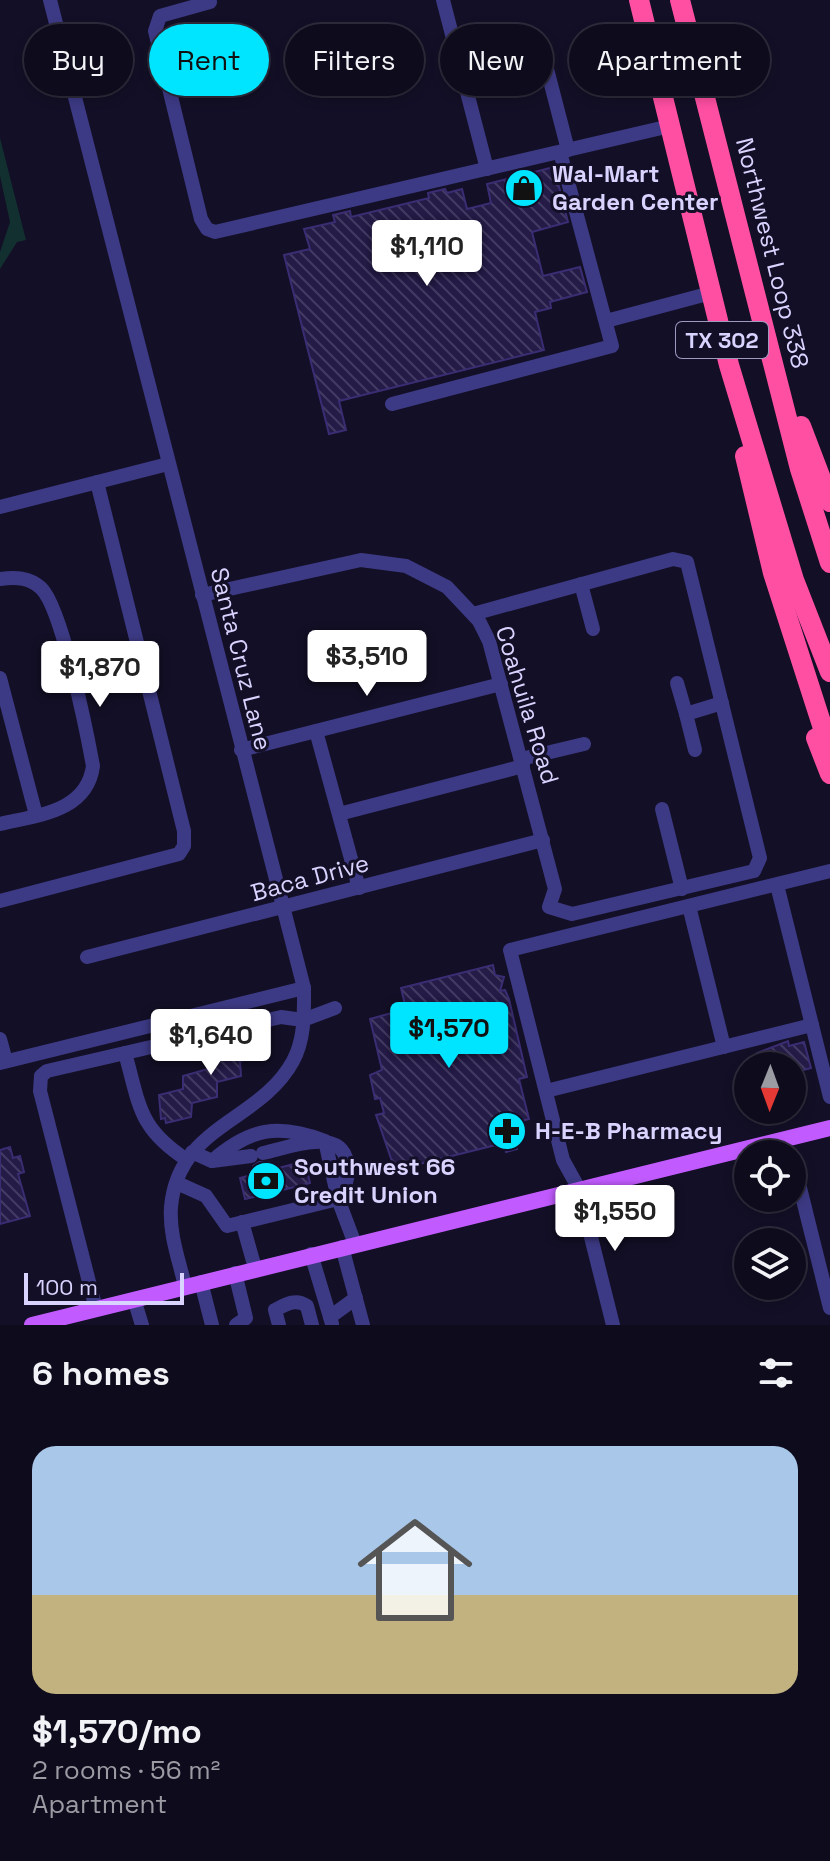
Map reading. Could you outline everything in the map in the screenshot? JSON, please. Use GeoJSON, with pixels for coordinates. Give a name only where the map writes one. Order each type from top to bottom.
{"type":"FeatureCollection","features":[{"type":"Feature","properties":{"kind":"highway","name":"TX 302"},"geometry":{"type":"LineString","coordinates":[[639,0],[729,365],[794,580],[830,672]]}},
{"type":"Feature","properties":{"kind":"highway","name":"Northwest Loop 338"},"geometry":{"type":"LineString","coordinates":[[680,0],[800,469],[830,563]]}},
{"type":"Feature","properties":{"kind":"highway"},"geometry":{"type":"LineString","coordinates":[[734,212],[803,432],[830,502]]}},
{"type":"Feature","properties":{"kind":"highway"},"geometry":{"type":"LineString","coordinates":[[729,365],[750,488],[787,618],[830,750]]}},
{"type":"Feature","properties":{"kind":"highway"},"geometry":{"type":"LineString","coordinates":[[787,618],[790,654],[830,774]]}},
{"type":"Feature","properties":{"kind":"main road"},"geometry":{"type":"LineString","coordinates":[[806,1141],[830,1128]]}},
{"type":"Feature","properties":{"kind":"main road"},"geometry":{"type":"LineString","coordinates":[[32,1325],[579,1189],[734,1160]]}},
{"type":"Feature","properties":{"kind":"street","name":"Santa Cruz Lane"},"geometry":{"type":"LineString","coordinates":[[50,0],[304,988],[303,1020],[294,1059],[277,1082],[255,1102],[215,1128],[189,1156],[177,1183],[171,1224],[212,1325]]}},
{"type":"Feature","properties":{"kind":"street"},"geometry":{"type":"LineString","coordinates":[[443,0],[449,24]]}},
{"type":"Feature","properties":{"kind":"street"},"geometry":{"type":"LineString","coordinates":[[210,2],[160,16],[155,26],[201,219],[207,229],[221,231],[670,126]]}},
{"type":"Feature","properties":{"kind":"street"},"geometry":{"type":"LineString","coordinates":[[468,96],[487,169]]}},
{"type":"Feature","properties":{"kind":"street"},"geometry":{"type":"LineString","coordinates":[[392,404],[612,346],[553,96]]}},
{"type":"Feature","properties":{"kind":"street"},"geometry":{"type":"LineString","coordinates":[[606,321],[711,293]]}},
{"type":"Feature","properties":{"kind":"street"},"geometry":{"type":"LineString","coordinates":[[0,507],[168,464]]}},
{"type":"Feature","properties":{"kind":"street"},"geometry":{"type":"LineString","coordinates":[[0,901],[179,854],[184,846],[184,831],[97,482]]}},
{"type":"Feature","properties":{"kind":"street"},"geometry":{"type":"LineString","coordinates":[[473,614],[673,559],[687,562],[759,865],[746,874],[682,889],[662,809]]}},
{"type":"Feature","properties":{"kind":"street","name":"Coahuila Road"},"geometry":{"type":"LineString","coordinates":[[202,595],[338,564],[384,561],[428,575],[447,587],[473,614],[489,641],[555,889],[549,907],[572,914],[682,889]]}},
{"type":"Feature","properties":{"kind":"street"},"geometry":{"type":"LineString","coordinates":[[0,579],[24,578],[46,595],[61,638],[93,766],[89,785],[75,801],[0,824]]}},
{"type":"Feature","properties":{"kind":"street"},"geometry":{"type":"LineString","coordinates":[[581,584],[593,629]]}},
{"type":"Feature","properties":{"kind":"street"},"geometry":{"type":"LineString","coordinates":[[0,678],[36,815]]}},
{"type":"Feature","properties":{"kind":"street"},"geometry":{"type":"LineString","coordinates":[[677,683],[695,750]]}},
{"type":"Feature","properties":{"kind":"street"},"geometry":{"type":"LineString","coordinates":[[241,750],[501,684]]}},
{"type":"Feature","properties":{"kind":"street"},"geometry":{"type":"LineString","coordinates":[[686,714],[722,703]]}},
{"type":"Feature","properties":{"kind":"street"},"geometry":{"type":"LineString","coordinates":[[316,731],[359,888]]}},
{"type":"Feature","properties":{"kind":"street"},"geometry":{"type":"LineString","coordinates":[[339,814],[584,744]]}},
{"type":"Feature","properties":{"kind":"street","name":"Baca Drive"},"geometry":{"type":"LineString","coordinates":[[87,957],[543,840]]}},
{"type":"Feature","properties":{"kind":"street"},"geometry":{"type":"LineString","coordinates":[[613,1325],[579,1189],[563,1160],[510,950],[830,871]]}},
{"type":"Feature","properties":{"kind":"street"},"geometry":{"type":"LineString","coordinates":[[777,885],[830,1097]]}},
{"type":"Feature","properties":{"kind":"street"},"geometry":{"type":"LineString","coordinates":[[689,906],[724,1047]]}},
{"type":"Feature","properties":{"kind":"street"},"geometry":{"type":"LineString","coordinates":[[0,1039],[3,1062],[304,988]]}},
{"type":"Feature","properties":{"kind":"street"},"geometry":{"type":"LineString","coordinates":[[96,1309],[39,1084],[47,1071],[281,1017],[303,1020],[335,1008]]}},
{"type":"Feature","properties":{"kind":"street"},"geometry":{"type":"LineString","coordinates":[[546,1091],[812,1025]]}},
{"type":"Feature","properties":{"kind":"street"},"geometry":{"type":"LineString","coordinates":[[125,1053],[145,1123],[157,1138],[189,1156],[212,1161],[325,1141]]}},
{"type":"Feature","properties":{"kind":"street"},"geometry":{"type":"LineString","coordinates":[[212,1161],[239,1138],[257,1134],[297,1130],[325,1141]]}},
{"type":"Feature","properties":{"kind":"street"},"geometry":{"type":"LineString","coordinates":[[325,1141],[349,1245],[363,1325]]}},
{"type":"Feature","properties":{"kind":"street"},"geometry":{"type":"LineString","coordinates":[[177,1183],[206,1196],[227,1226],[338,1199]]}},
{"type":"Feature","properties":{"kind":"street"},"geometry":{"type":"LineString","coordinates":[[806,1212],[830,1308]]}},
{"type":"Feature","properties":{"kind":"street"},"geometry":{"type":"LineString","coordinates":[[242,1222],[255,1268]]}},
{"type":"Feature","properties":{"kind":"street"},"geometry":{"type":"LineString","coordinates":[[311,1254],[331,1321],[356,1298]]}},
{"type":"Feature","properties":{"kind":"street"},"geometry":{"type":"LineString","coordinates":[[235,1273],[246,1318],[236,1325]]}},
{"type":"Feature","properties":{"kind":"street"},"geometry":{"type":"LineString","coordinates":[[134,1299],[142,1325]]}},
{"type":"Feature","properties":{"kind":"street"},"geometry":{"type":"LineString","coordinates":[[279,1325],[275,1310],[289,1303],[301,1302],[307,1306],[312,1325]]}},
{"type":"Feature","properties":{"kind":"green space"},"geometry":{"type":"Polygon","coordinates":[[[0,138],[26,240],[17,242],[0,269],[0,252],[10,222],[0,176],[0,138]]]}},
{"type":"Feature","properties":{"kind":"building"},"geometry":{"type":"Polygon","coordinates":[[[554,167],[568,222],[532,232],[543,276],[580,267],[587,292],[550,302],[551,308],[535,312],[544,350],[339,401],[346,430],[329,434],[284,255],[310,249],[304,229],[335,222],[333,215],[350,211],[351,217],[429,198],[428,193],[445,189],[447,193],[462,189],[467,209],[491,203],[487,184],[554,167]]]}},
{"type":"Feature","properties":{"kind":"building"},"geometry":{"type":"Polygon","coordinates":[[[493,965],[495,975],[504,977],[500,991],[505,990],[509,999],[527,1077],[519,1079],[529,1119],[521,1121],[523,1127],[515,1129],[517,1149],[506,1152],[504,1143],[395,1170],[376,1115],[384,1113],[380,1098],[375,1099],[370,1075],[382,1070],[370,1019],[406,1009],[401,988],[493,965]]]}},
{"type":"Feature","properties":{"kind":"building"},"geometry":{"type":"Polygon","coordinates":[[[260,1032],[265,1035],[268,1050],[264,1051],[265,1055],[240,1061],[241,1076],[217,1082],[217,1097],[192,1103],[191,1117],[166,1123],[165,1118],[161,1119],[159,1095],[183,1089],[183,1076],[208,1069],[208,1055],[233,1049],[231,1042],[236,1041],[235,1038],[260,1032]]]}},
{"type":"Feature","properties":{"kind":"building"},"geometry":{"type":"Polygon","coordinates":[[[788,1041],[789,1046],[804,1042],[811,1068],[806,1069],[806,1052],[760,1052],[788,1041]]]}},
{"type":"Feature","properties":{"kind":"building"},"geometry":{"type":"Polygon","coordinates":[[[10,1147],[13,1158],[20,1156],[24,1172],[18,1174],[30,1216],[0,1224],[0,1150],[10,1147]]]}},
{"type":"Feature","properties":{"kind":"building"},"geometry":{"type":"Polygon","coordinates":[[[305,1161],[310,1183],[275,1192],[276,1197],[265,1200],[263,1195],[245,1199],[240,1178],[255,1174],[253,1166],[259,1162],[269,1162],[271,1170],[305,1161]]]}},
{"type":"Feature","properties":{"kind":"place","name":"Wal-Mart Garden Center"},"geometry":{"type":"Point","coordinates":[524,188]}},
{"type":"Feature","properties":{"kind":"place","name":"H-E-B Pharmacy"},"geometry":{"type":"Point","coordinates":[507,1131]}},
{"type":"Feature","properties":{"kind":"place","name":"Southwest 66 Credit Union"},"geometry":{"type":"Point","coordinates":[266,1181]}}]}
